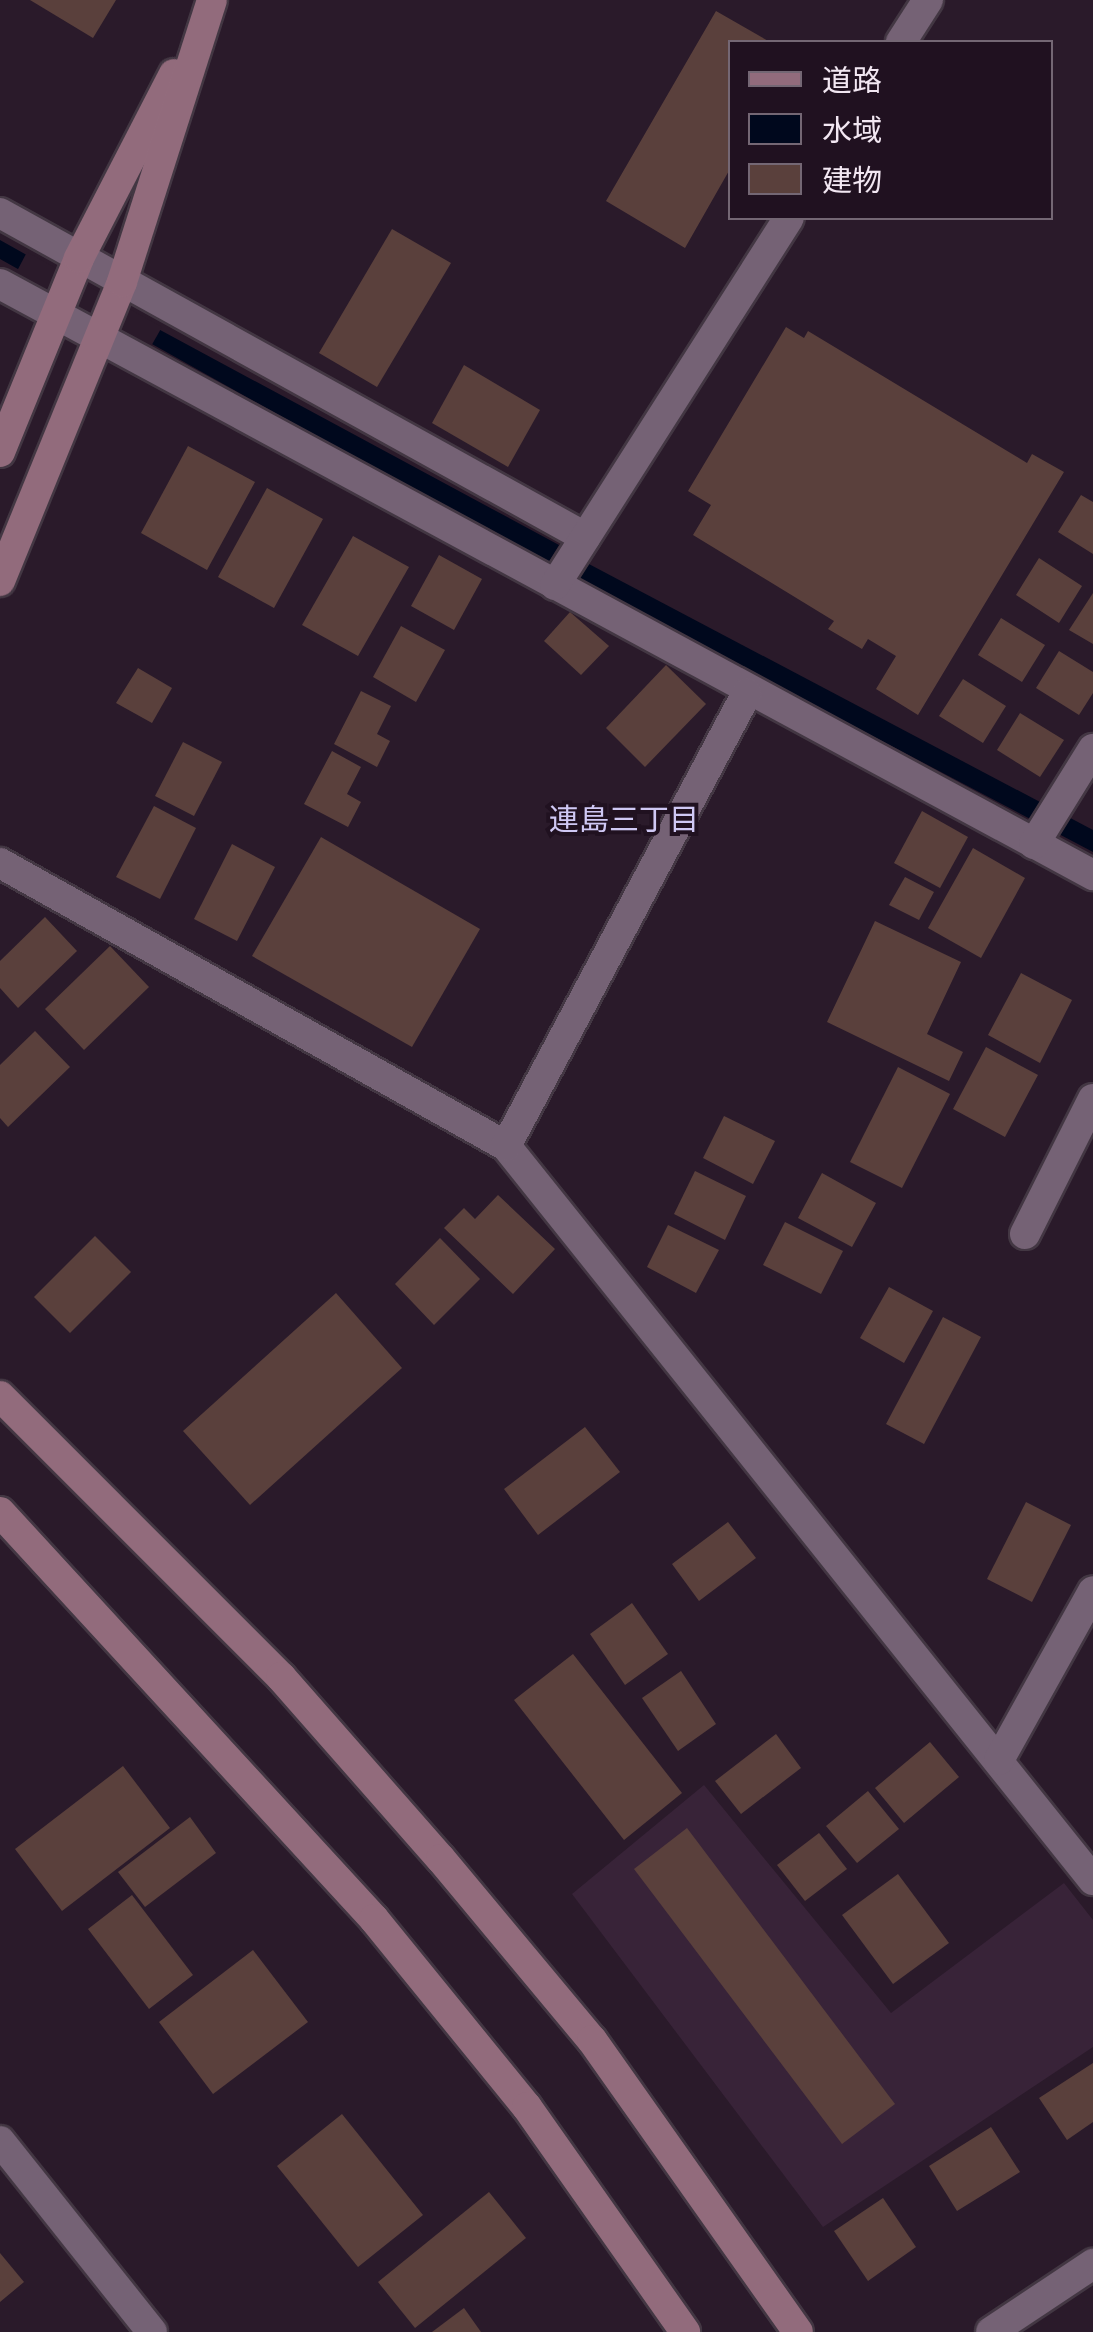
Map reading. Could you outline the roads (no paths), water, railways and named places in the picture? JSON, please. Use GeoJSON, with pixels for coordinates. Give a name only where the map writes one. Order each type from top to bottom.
{"type":"FeatureCollection","features":[{"type":"Feature","properties":{"kind":"street"},"geometry":{"type":"LineString","coordinates":[[0,452],[67,287],[212,0]]}},
{"type":"Feature","properties":{"kind":"street"},"geometry":{"type":"LineString","coordinates":[[0,581],[110,311],[212,0]]}},
{"type":"Feature","properties":{"kind":"street"},"geometry":{"type":"LineString","coordinates":[[902,40],[928,0]]}},
{"type":"Feature","properties":{"kind":"street"},"geometry":{"type":"LineString","coordinates":[[0,213],[67,287],[555,585],[746,693],[1037,838],[1093,875]]}},
{"type":"Feature","properties":{"kind":"street"},"geometry":{"type":"LineString","coordinates":[[555,585],[788,220]]}},
{"type":"Feature","properties":{"kind":"street"},"geometry":{"type":"LineString","coordinates":[[0,284],[67,287],[585,537]]}},
{"type":"Feature","properties":{"kind":"street"},"geometry":{"type":"LineString","coordinates":[[506,1146],[746,693]]}},
{"type":"Feature","properties":{"kind":"street"},"geometry":{"type":"LineString","coordinates":[[1037,838],[1093,749]]}},
{"type":"Feature","properties":{"kind":"street"},"geometry":{"type":"LineString","coordinates":[[0,862],[506,1146],[1093,1880]]}},
{"type":"Feature","properties":{"kind":"street"},"geometry":{"type":"LineString","coordinates":[[1024,1234],[1093,1099]]}},
{"type":"Feature","properties":{"kind":"street"},"geometry":{"type":"LineString","coordinates":[[0,1396],[281,1676],[441,1859],[592,2040],[798,2332]]}},
{"type":"Feature","properties":{"kind":"street"},"geometry":{"type":"LineString","coordinates":[[0,1512],[374,1919],[526,2107],[685,2332]]}},
{"type":"Feature","properties":{"kind":"street"},"geometry":{"type":"LineString","coordinates":[[1000,1760],[1093,1591]]}},
{"type":"Feature","properties":{"kind":"street"},"geometry":{"type":"LineString","coordinates":[[0,2142],[152,2332]]}},
{"type":"Feature","properties":{"kind":"street"},"geometry":{"type":"LineString","coordinates":[[991,2332],[1093,2264]]}},
{"type":"Feature","properties":{"kind":"water"},"geometry":{"type":"Polygon","coordinates":[[[0,240],[559,545],[547,565],[0,259],[0,240]]]}},
{"type":"Feature","properties":{"kind":"water"},"geometry":{"type":"Polygon","coordinates":[[[587,563],[1093,830],[1093,852],[578,581],[587,563]]]}},
{"type":"Feature","properties":{"kind":"district","name":"連島三丁目"},"geometry":{"type":"Point","coordinates":[624,821]}}]}
